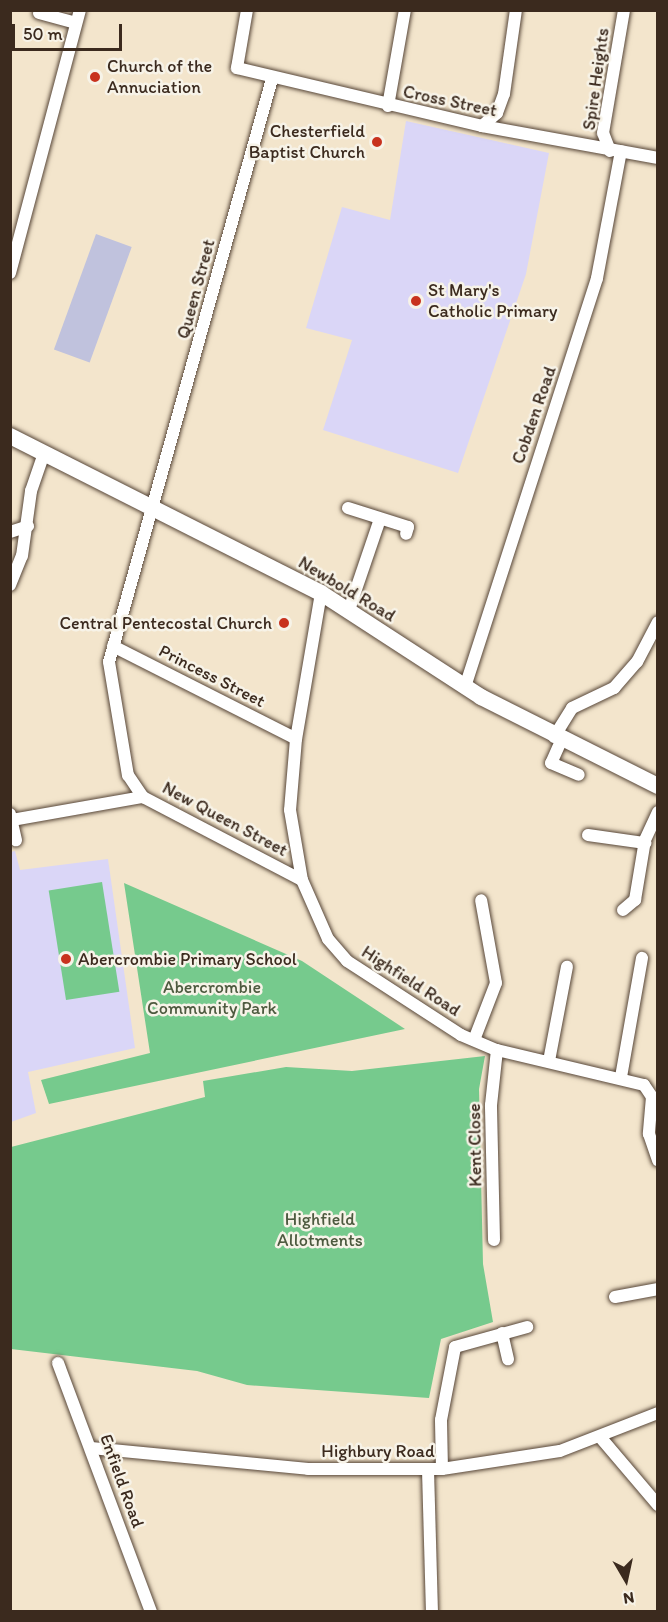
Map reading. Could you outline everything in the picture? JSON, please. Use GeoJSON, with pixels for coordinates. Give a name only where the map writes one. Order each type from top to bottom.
{"type":"FeatureCollection","features":[{"type":"Feature","properties":{"kind":"main road","name":"Newbold Road"},"geometry":{"type":"LineString","coordinates":[[10,436],[43,457],[154,508],[321,593],[465,687],[557,739],[657,786]]}},
{"type":"Feature","properties":{"kind":"street","name":"Cross Street"},"geometry":{"type":"LineString","coordinates":[[248,10],[237,68],[272,79],[388,106],[657,158]]}},
{"type":"Feature","properties":{"kind":"street"},"geometry":{"type":"LineString","coordinates":[[388,106],[405,10]]}},
{"type":"Feature","properties":{"kind":"street"},"geometry":{"type":"LineString","coordinates":[[482,126],[497,113],[504,94],[516,10]]}},
{"type":"Feature","properties":{"kind":"street","name":"Spire Heights"},"geometry":{"type":"LineString","coordinates":[[615,151],[603,133],[624,10]]}},
{"type":"Feature","properties":{"kind":"street"},"geometry":{"type":"LineString","coordinates":[[10,273],[78,17],[39,14]]}},
{"type":"Feature","properties":{"kind":"street","name":"Queen Street"},"geometry":{"type":"LineString","coordinates":[[154,508],[272,79]]}},
{"type":"Feature","properties":{"kind":"street","name":"Cobden Road"},"geometry":{"type":"LineString","coordinates":[[465,687],[594,288],[615,151]]}},
{"type":"Feature","properties":{"kind":"street"},"geometry":{"type":"LineString","coordinates":[[10,585],[28,526],[43,457]]}},
{"type":"Feature","properties":{"kind":"street","name":"New Queen Street"},"geometry":{"type":"LineString","coordinates":[[154,508],[109,662],[128,775],[143,796],[302,880]]}},
{"type":"Feature","properties":{"kind":"street"},"geometry":{"type":"LineString","coordinates":[[348,508],[408,527],[406,534]]}},
{"type":"Feature","properties":{"kind":"street"},"geometry":{"type":"LineString","coordinates":[[350,610],[380,519]]}},
{"type":"Feature","properties":{"kind":"street"},"geometry":{"type":"LineString","coordinates":[[10,532],[28,526]]}},
{"type":"Feature","properties":{"kind":"street","name":"Highfield Road"},"geometry":{"type":"LineString","coordinates":[[321,593],[296,739],[290,810],[302,880],[328,939],[347,961],[474,1041],[497,1050],[621,1077],[657,1088]]}},
{"type":"Feature","properties":{"kind":"street"},"geometry":{"type":"LineString","coordinates":[[579,775],[551,763],[557,739],[573,708],[614,688],[638,662],[657,622]]}},
{"type":"Feature","properties":{"kind":"street","name":"Princess Street"},"geometry":{"type":"LineString","coordinates":[[112,646],[296,739]]}},
{"type":"Feature","properties":{"kind":"street"},"geometry":{"type":"LineString","coordinates":[[16,840],[11,817],[143,796]]}},
{"type":"Feature","properties":{"kind":"street"},"geometry":{"type":"LineString","coordinates":[[623,910],[635,900],[645,843],[657,812]]}},
{"type":"Feature","properties":{"kind":"street"},"geometry":{"type":"LineString","coordinates":[[588,835],[645,843]]}},
{"type":"Feature","properties":{"kind":"street"},"geometry":{"type":"LineString","coordinates":[[474,1041],[496,983],[481,900]]}},
{"type":"Feature","properties":{"kind":"street"},"geometry":{"type":"LineString","coordinates":[[621,1077],[642,958]]}},
{"type":"Feature","properties":{"kind":"street"},"geometry":{"type":"LineString","coordinates":[[549,1061],[567,967]]}},
{"type":"Feature","properties":{"kind":"street","name":"Kent Close"},"geometry":{"type":"LineString","coordinates":[[494,1240],[491,1105],[497,1050]]}},
{"type":"Feature","properties":{"kind":"street"},"geometry":{"type":"LineString","coordinates":[[644,1085],[652,1097],[649,1134],[657,1160]]}},
{"type":"Feature","properties":{"kind":"street"},"geometry":{"type":"LineString","coordinates":[[615,1297],[657,1289]]}},
{"type":"Feature","properties":{"kind":"street"},"geometry":{"type":"LineString","coordinates":[[442,1469],[441,1420],[455,1347],[502,1332],[527,1327]]}},
{"type":"Feature","properties":{"kind":"street"},"geometry":{"type":"LineString","coordinates":[[502,1332],[508,1359]]}},
{"type":"Feature","properties":{"kind":"street","name":"Enfield Road"},"geometry":{"type":"LineString","coordinates":[[58,1363],[151,1611]]}},
{"type":"Feature","properties":{"kind":"street","name":"Highbury Road"},"geometry":{"type":"LineString","coordinates":[[91,1448],[308,1469],[428,1470],[601,1438],[657,1413]]}},
{"type":"Feature","properties":{"kind":"street"},"geometry":{"type":"LineString","coordinates":[[601,1438],[657,1505]]}},
{"type":"Feature","properties":{"kind":"street"},"geometry":{"type":"LineString","coordinates":[[428,1470],[432,1611]]}},
{"type":"Feature","properties":{"kind":"shaded area","name":"St Mary's Catholic Primary"},"geometry":{"type":"Polygon","coordinates":[[[406,121],[549,153],[526,274],[458,473],[323,430],[352,340],[306,328],[342,207],[390,220],[406,121]]]}},
{"type":"Feature","properties":{"kind":"shaded area"},"geometry":{"type":"Polygon","coordinates":[[[96,234],[132,247],[90,363],[54,350],[96,234]]]}},
{"type":"Feature","properties":{"kind":"shaded area","name":"Abercrombie Primary School"},"geometry":{"type":"Polygon","coordinates":[[[15,851],[20,870],[108,859],[135,1048],[28,1072],[36,1113],[11,1122],[11,852],[15,851]]]}},
{"type":"Feature","properties":{"kind":"green space"},"geometry":{"type":"Polygon","coordinates":[[[102,882],[119,992],[66,1000],[49,890],[102,882]]]}},
{"type":"Feature","properties":{"kind":"green space","name":"Abercrombie Community Park"},"geometry":{"type":"Polygon","coordinates":[[[124,883],[302,961],[405,1029],[49,1104],[41,1080],[150,1053],[124,883]]]}},
{"type":"Feature","properties":{"kind":"green space","name":"Highfield Allotments"},"geometry":{"type":"Polygon","coordinates":[[[485,1056],[479,1089],[483,1264],[493,1322],[441,1339],[429,1398],[247,1385],[197,1371],[11,1349],[11,1147],[205,1097],[203,1081],[286,1067],[352,1071],[485,1056]]]}},
{"type":"Feature","properties":{"kind":"place","name":"Church of the Annuciation"},"geometry":{"type":"Point","coordinates":[95,77]}},
{"type":"Feature","properties":{"kind":"place","name":"Chesterfield Baptist Church"},"geometry":{"type":"Point","coordinates":[377,142]}},
{"type":"Feature","properties":{"kind":"place","name":"St Mary's Catholic Primary"},"geometry":{"type":"Point","coordinates":[416,301]}},
{"type":"Feature","properties":{"kind":"place","name":"Central Pentecostal Church"},"geometry":{"type":"Point","coordinates":[284,623]}},
{"type":"Feature","properties":{"kind":"place","name":"Abercrombie Primary School"},"geometry":{"type":"Point","coordinates":[66,959]}}]}
